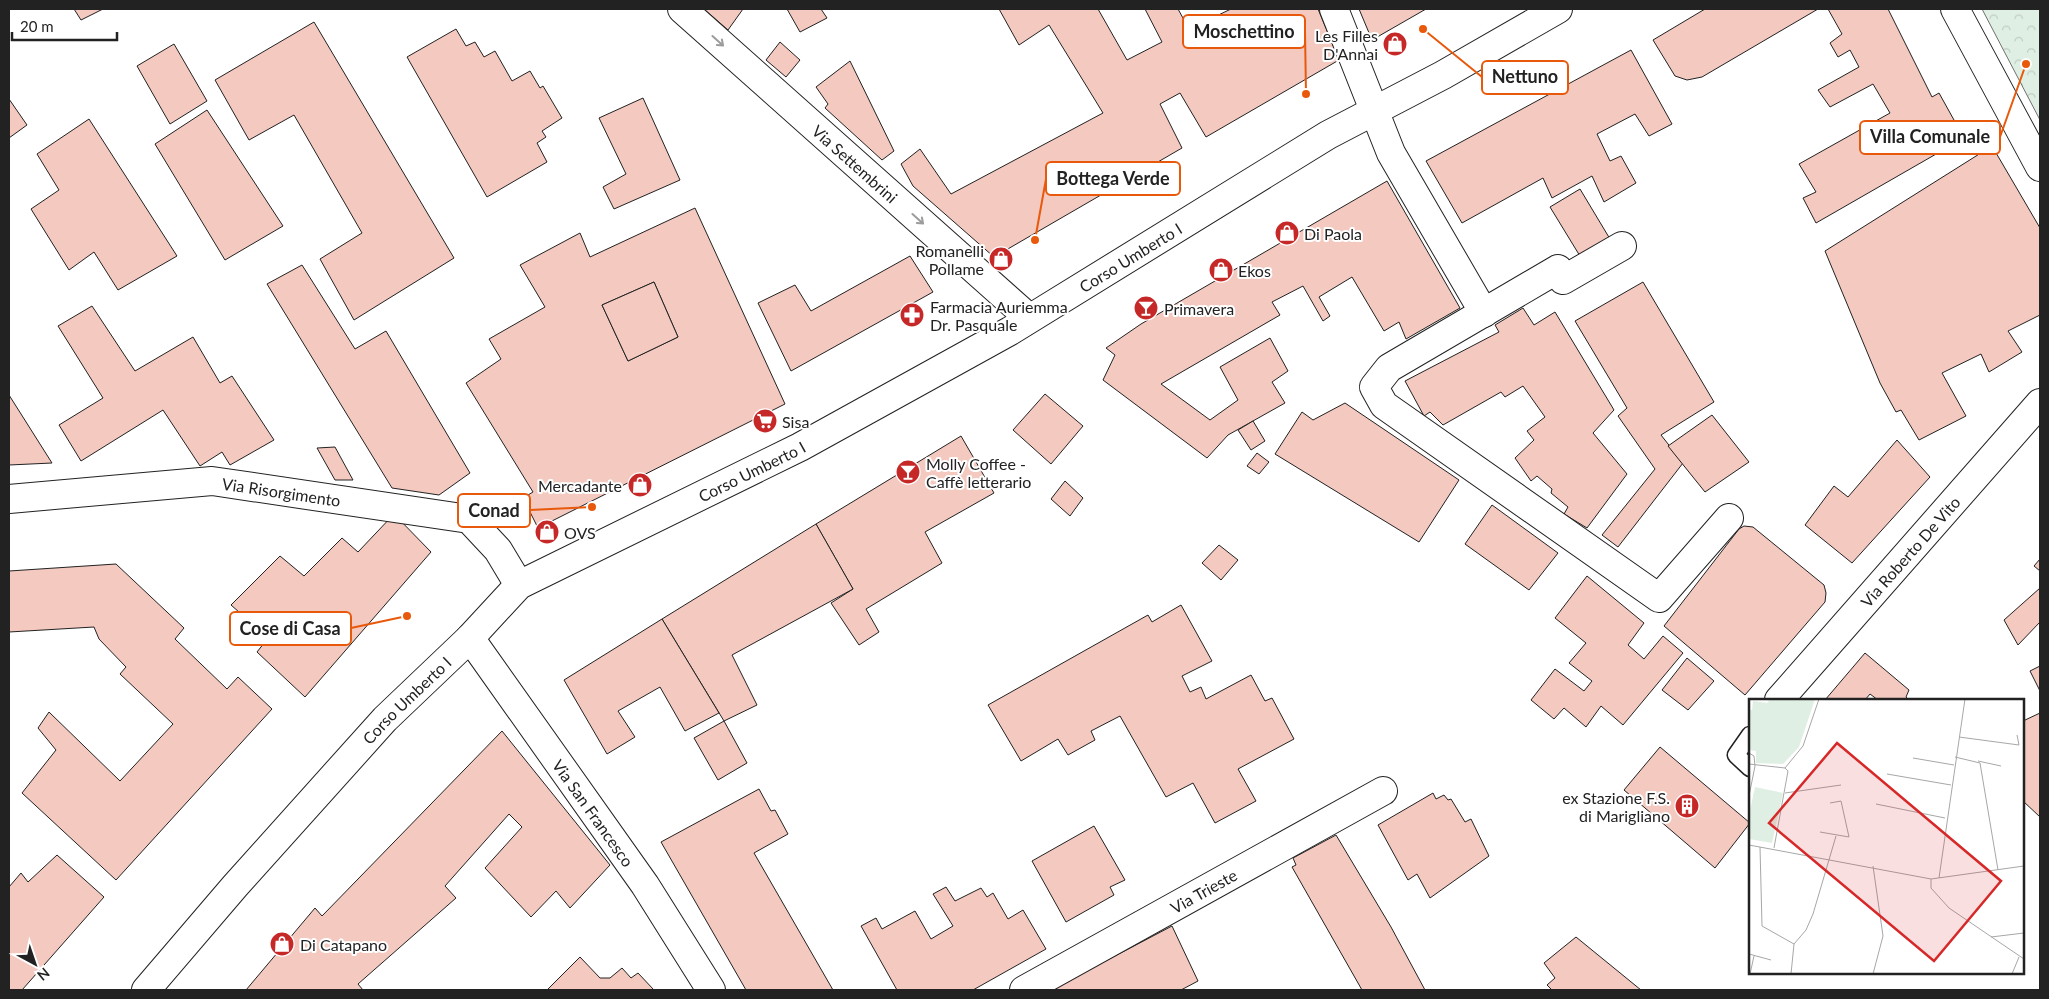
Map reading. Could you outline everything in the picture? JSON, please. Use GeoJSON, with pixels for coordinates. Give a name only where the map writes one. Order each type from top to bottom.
{"type":"FeatureCollection","features":[{"type":"Feature","properties":{"kind":"street","name":"Via Settembrini"},"geometry":{"type":"LineString","coordinates":[[682,9],[1029,318]]}},
{"type":"Feature","properties":{"kind":"street"},"geometry":{"type":"LineString","coordinates":[[1334,9],[1391,153],[1484,313]]}},
{"type":"Feature","properties":{"kind":"street","name":"Corso Umberto I"},"geometry":{"type":"LineString","coordinates":[[146,990],[234,886],[385,719],[470,638],[519,585],[800,447],[1010,331],[1328,135],[1374,109],[1443,75],[1558,9]]}},
{"type":"Feature","properties":{"kind":"street"},"geometry":{"type":"LineString","coordinates":[[1955,9],[2040,167]]}},
{"type":"Feature","properties":{"kind":"street"},"geometry":{"type":"LineString","coordinates":[[1622,246],[1563,280],[1558,269],[1389,368],[1374,387],[1384,405],[1659,598],[1729,518]]}},
{"type":"Feature","properties":{"kind":"street","name":"Via Roberto De Vito"},"geometry":{"type":"LineString","coordinates":[[1779,699],[2040,403]]}},
{"type":"Feature","properties":{"kind":"street","name":"Via Risorgimento"},"geometry":{"type":"LineString","coordinates":[[9,499],[212,481],[469,519],[498,550],[519,585]]}},
{"type":"Feature","properties":{"kind":"street","name":"Via San Francesco"},"geometry":{"type":"LineString","coordinates":[[470,638],[645,885],[711,990]]}},
{"type":"Feature","properties":{"kind":"street","name":"Via Trieste"},"geometry":{"type":"LineString","coordinates":[[1024,990],[1383,791]]}},
{"type":"Feature","properties":{"kind":"lane"},"geometry":{"type":"LineString","coordinates":[[1749,736],[1736,755],[1749,767]]}},
{"type":"Feature","properties":{"kind":"green space"},"geometry":{"type":"Polygon","coordinates":[[[1982,9],[2040,9],[2040,120],[1982,9]]]}},
{"type":"Feature","properties":{"kind":"building"},"geometry":{"type":"Polygon","coordinates":[[[74,9],[103,9],[81,20],[74,9]]]}},
{"type":"Feature","properties":{"kind":"building"},"geometry":{"type":"Polygon","coordinates":[[[704,9],[743,9],[728,30],[704,9]]]}},
{"type":"Feature","properties":{"kind":"building"},"geometry":{"type":"Polygon","coordinates":[[[787,9],[821,9],[827,18],[800,32],[787,9]]]}},
{"type":"Feature","properties":{"kind":"building"},"geometry":{"type":"Polygon","coordinates":[[[999,9],[1098,9],[1127,60],[1162,42],[1145,9],[1178,9],[1189,29],[1231,9],[1318,9],[1339,60],[1206,137],[1180,93],[1160,104],[1182,148],[994,257],[913,186],[901,164],[920,149],[951,194],[1103,113],[1049,25],[1019,45],[999,9]]]}},
{"type":"Feature","properties":{"kind":"building"},"geometry":{"type":"Polygon","coordinates":[[[1359,9],[1426,9],[1372,40],[1359,9]]]}},
{"type":"Feature","properties":{"kind":"building"},"geometry":{"type":"Polygon","coordinates":[[[1705,9],[1818,9],[1702,77],[1687,80],[1675,76],[1653,40],[1705,9]]]}},
{"type":"Feature","properties":{"kind":"building"},"geometry":{"type":"Polygon","coordinates":[[[1828,9],[1888,9],[1932,97],[1939,93],[1964,138],[1816,223],[1803,198],[1816,192],[1799,164],[1890,113],[1873,84],[1830,107],[1818,90],[1859,67],[1850,50],[1838,57],[1830,43],[1842,34],[1828,9]]]}},
{"type":"Feature","properties":{"kind":"building"},"geometry":{"type":"Polygon","coordinates":[[[314,22],[454,258],[354,320],[320,259],[362,233],[294,115],[249,140],[215,80],[314,22]]]}},
{"type":"Feature","properties":{"kind":"building"},"geometry":{"type":"Polygon","coordinates":[[[456,29],[466,46],[475,42],[484,57],[495,51],[512,81],[530,71],[540,88],[543,86],[562,118],[542,131],[546,137],[537,143],[547,162],[487,197],[407,57],[456,29]]]}},
{"type":"Feature","properties":{"kind":"building"},"geometry":{"type":"Polygon","coordinates":[[[780,42],[800,60],[786,77],[766,60],[780,42]]]}},
{"type":"Feature","properties":{"kind":"building"},"geometry":{"type":"Polygon","coordinates":[[[174,44],[207,101],[170,124],[137,66],[174,44]]]}},
{"type":"Feature","properties":{"kind":"building"},"geometry":{"type":"Polygon","coordinates":[[[1631,50],[1672,124],[1649,136],[1635,114],[1597,134],[1610,161],[1621,156],[1636,183],[1604,202],[1592,176],[1552,198],[1543,178],[1462,223],[1426,161],[1631,50]]]}},
{"type":"Feature","properties":{"kind":"building"},"geometry":{"type":"Polygon","coordinates":[[[850,61],[894,151],[882,160],[825,108],[828,104],[816,87],[850,61]]]}},
{"type":"Feature","properties":{"kind":"building"},"geometry":{"type":"Polygon","coordinates":[[[643,98],[680,180],[614,209],[603,187],[626,174],[599,118],[643,98]]]}},
{"type":"Feature","properties":{"kind":"building"},"geometry":{"type":"Polygon","coordinates":[[[9,99],[27,125],[9,138],[9,99]]]}},
{"type":"Feature","properties":{"kind":"building"},"geometry":{"type":"Polygon","coordinates":[[[207,110],[283,226],[225,260],[155,144],[207,110]]]}},
{"type":"Feature","properties":{"kind":"building"},"geometry":{"type":"Polygon","coordinates":[[[89,119],[177,256],[118,290],[94,252],[69,270],[31,209],[59,190],[37,154],[89,119]]]}},
{"type":"Feature","properties":{"kind":"building"},"geometry":{"type":"Polygon","coordinates":[[[1992,146],[2040,228],[2040,315],[2008,331],[2022,352],[1989,372],[1981,354],[1942,373],[1966,416],[1919,440],[1901,410],[1896,412],[1880,383],[1825,251],[1992,146]]]}},
{"type":"Feature","properties":{"kind":"building"},"geometry":{"type":"Polygon","coordinates":[[[1387,181],[1460,308],[1406,339],[1399,322],[1384,331],[1352,277],[1319,297],[1330,316],[1323,321],[1303,286],[1272,302],[1280,315],[1161,384],[1210,420],[1238,400],[1220,367],[1270,338],[1288,371],[1272,382],[1285,403],[1228,435],[1207,458],[1103,380],[1115,355],[1106,348],[1141,324],[1387,181]]]}},
{"type":"Feature","properties":{"kind":"building"},"geometry":{"type":"Polygon","coordinates":[[[1580,189],[1613,244],[1583,261],[1550,207],[1580,189]]]}},
{"type":"Feature","properties":{"kind":"building"},"geometry":{"type":"Polygon","coordinates":[[[695,208],[785,404],[538,528],[523,498],[533,492],[466,383],[501,359],[489,339],[545,307],[520,265],[580,233],[590,257],[695,208]],[[654,282],[602,305],[628,361],[678,337],[654,282]]]}},
{"type":"Feature","properties":{"kind":"building"},"geometry":{"type":"Polygon","coordinates":[[[910,256],[933,292],[791,371],[758,303],[795,285],[811,311],[910,256]]]}},
{"type":"Feature","properties":{"kind":"building"},"geometry":{"type":"Polygon","coordinates":[[[302,265],[355,349],[386,331],[470,473],[439,495],[392,488],[267,284],[302,265]]]}},
{"type":"Feature","properties":{"kind":"building"},"geometry":{"type":"Polygon","coordinates":[[[654,282],[678,337],[628,361],[602,305],[654,282]]]}},
{"type":"Feature","properties":{"kind":"building"},"geometry":{"type":"Polygon","coordinates":[[[1643,282],[1714,402],[1661,435],[1683,463],[1618,547],[1602,535],[1655,469],[1618,416],[1627,408],[1575,321],[1643,282]]]}},
{"type":"Feature","properties":{"kind":"building"},"geometry":{"type":"Polygon","coordinates":[[[92,306],[135,371],[193,337],[220,383],[232,376],[274,440],[230,465],[222,452],[200,466],[163,410],[81,461],[59,425],[103,398],[58,326],[92,306]]]}},
{"type":"Feature","properties":{"kind":"building"},"geometry":{"type":"Polygon","coordinates":[[[1523,308],[1534,325],[1555,312],[1614,410],[1593,433],[1627,474],[1587,528],[1564,514],[1568,507],[1551,493],[1552,489],[1537,476],[1531,481],[1515,458],[1534,440],[1527,431],[1545,417],[1523,386],[1505,397],[1501,392],[1443,425],[1430,412],[1424,416],[1405,381],[1499,332],[1495,325],[1523,308]]]}},
{"type":"Feature","properties":{"kind":"building"},"geometry":{"type":"Polygon","coordinates":[[[1045,394],[1083,426],[1051,464],[1013,430],[1045,394]]]}},
{"type":"Feature","properties":{"kind":"building"},"geometry":{"type":"Polygon","coordinates":[[[9,395],[52,463],[9,465],[9,395]]]}},
{"type":"Feature","properties":{"kind":"building"},"geometry":{"type":"Polygon","coordinates":[[[1345,403],[1459,480],[1419,542],[1275,454],[1302,412],[1313,420],[1345,403]]]}},
{"type":"Feature","properties":{"kind":"building"},"geometry":{"type":"Polygon","coordinates":[[[1712,415],[1749,462],[1705,492],[1668,446],[1712,415]]]}},
{"type":"Feature","properties":{"kind":"building"},"geometry":{"type":"Polygon","coordinates":[[[1253,421],[1265,441],[1251,450],[1238,430],[1253,421]]]}},
{"type":"Feature","properties":{"kind":"building"},"geometry":{"type":"Polygon","coordinates":[[[961,436],[994,493],[925,532],[942,563],[866,609],[879,632],[859,645],[831,603],[853,589],[816,524],[961,436]]]}},
{"type":"Feature","properties":{"kind":"building"},"geometry":{"type":"Polygon","coordinates":[[[1897,440],[1930,477],[1852,563],[1805,525],[1834,486],[1848,497],[1897,440]]]}},
{"type":"Feature","properties":{"kind":"building"},"geometry":{"type":"Polygon","coordinates":[[[335,447],[353,480],[335,480],[317,448],[335,447]]]}},
{"type":"Feature","properties":{"kind":"building"},"geometry":{"type":"Polygon","coordinates":[[[1257,453],[1269,462],[1259,474],[1247,466],[1257,453]]]}},
{"type":"Feature","properties":{"kind":"building"},"geometry":{"type":"Polygon","coordinates":[[[1065,481],[1083,498],[1070,516],[1051,499],[1065,481]]]}},
{"type":"Feature","properties":{"kind":"building"},"geometry":{"type":"Polygon","coordinates":[[[1492,505],[1558,553],[1529,590],[1465,544],[1492,505]]]}},
{"type":"Feature","properties":{"kind":"building"},"geometry":{"type":"Polygon","coordinates":[[[394,514],[431,552],[305,697],[257,652],[272,633],[260,622],[256,627],[231,605],[280,556],[304,576],[342,538],[358,552],[394,514]]]}},
{"type":"Feature","properties":{"kind":"building"},"geometry":{"type":"Polygon","coordinates":[[[816,524],[853,589],[732,655],[757,705],[724,721],[662,619],[816,524]]]}},
{"type":"Feature","properties":{"kind":"building"},"geometry":{"type":"Polygon","coordinates":[[[1744,526],[1753,527],[1824,585],[1826,593],[1825,602],[1745,695],[1664,626],[1739,529],[1744,526]]]}},
{"type":"Feature","properties":{"kind":"building"},"geometry":{"type":"Polygon","coordinates":[[[1219,545],[1238,560],[1221,580],[1202,563],[1219,545]]]}},
{"type":"Feature","properties":{"kind":"building"},"geometry":{"type":"Polygon","coordinates":[[[2040,559],[2040,571],[2034,566],[2040,559]]]}},
{"type":"Feature","properties":{"kind":"building"},"geometry":{"type":"Polygon","coordinates":[[[116,564],[184,628],[175,639],[227,689],[238,677],[272,709],[116,880],[22,793],[56,750],[38,728],[49,712],[120,781],[173,724],[120,674],[126,667],[99,639],[94,627],[9,632],[9,571],[116,564]]]}},
{"type":"Feature","properties":{"kind":"building"},"geometry":{"type":"Polygon","coordinates":[[[1587,576],[1644,623],[1628,645],[1644,659],[1663,636],[1683,653],[1623,725],[1601,706],[1586,727],[1564,708],[1554,719],[1531,700],[1555,669],[1584,691],[1592,681],[1569,663],[1586,643],[1555,618],[1587,576]]]}},
{"type":"Feature","properties":{"kind":"building"},"geometry":{"type":"Polygon","coordinates":[[[2040,588],[2040,622],[2018,645],[2004,620],[2040,588]]]}},
{"type":"Feature","properties":{"kind":"building"},"geometry":{"type":"Polygon","coordinates":[[[1181,605],[1212,661],[1182,676],[1190,692],[1201,687],[1206,699],[1251,675],[1265,701],[1272,698],[1294,739],[1238,769],[1256,801],[1215,823],[1193,783],[1166,797],[1120,716],[1091,731],[1095,740],[1068,755],[1058,739],[1021,761],[988,705],[1148,615],[1152,622],[1181,605]]]}},
{"type":"Feature","properties":{"kind":"building"},"geometry":{"type":"Polygon","coordinates":[[[662,619],[719,713],[685,731],[660,687],[618,711],[635,737],[607,754],[564,680],[662,619]]]}},
{"type":"Feature","properties":{"kind":"building"},"geometry":{"type":"Polygon","coordinates":[[[1865,653],[1909,690],[1906,697],[1908,699],[1877,699],[1870,694],[1866,699],[1826,699],[1865,653]]]}},
{"type":"Feature","properties":{"kind":"building"},"geometry":{"type":"Polygon","coordinates":[[[1687,658],[1714,681],[1688,710],[1662,690],[1687,658]]]}},
{"type":"Feature","properties":{"kind":"building"},"geometry":{"type":"Polygon","coordinates":[[[2040,666],[2040,691],[2030,671],[2040,666]]]}},
{"type":"Feature","properties":{"kind":"building"},"geometry":{"type":"Polygon","coordinates":[[[2040,713],[2040,817],[2024,802],[2024,721],[2040,713]]]}},
{"type":"Feature","properties":{"kind":"building"},"geometry":{"type":"Polygon","coordinates":[[[724,721],[747,763],[718,780],[694,738],[724,721]]]}},
{"type":"Feature","properties":{"kind":"building"},"geometry":{"type":"Polygon","coordinates":[[[502,731],[610,865],[570,908],[556,891],[531,917],[485,868],[522,827],[509,814],[445,886],[456,898],[358,984],[363,990],[246,990],[315,908],[322,916],[502,731]]]}},
{"type":"Feature","properties":{"kind":"building","name":"ex Stazione F.S. di Marigliano"},"geometry":{"type":"Polygon","coordinates":[[[1660,747],[1749,822],[1749,824],[1715,868],[1624,790],[1660,747]]]}},
{"type":"Feature","properties":{"kind":"building"},"geometry":{"type":"Polygon","coordinates":[[[759,789],[771,811],[775,810],[788,834],[754,853],[833,990],[746,990],[661,842],[759,789]]]}},
{"type":"Feature","properties":{"kind":"building"},"geometry":{"type":"Polygon","coordinates":[[[1433,793],[1436,799],[1444,795],[1448,800],[1451,799],[1465,822],[1471,819],[1489,856],[1430,898],[1417,874],[1408,880],[1378,825],[1433,793]]]}},
{"type":"Feature","properties":{"kind":"building"},"geometry":{"type":"Polygon","coordinates":[[[1094,826],[1125,880],[1110,887],[1114,895],[1066,922],[1032,861],[1094,826]]]}},
{"type":"Feature","properties":{"kind":"building"},"geometry":{"type":"Polygon","coordinates":[[[1336,835],[1391,927],[1425,990],[1362,990],[1292,867],[1296,865],[1293,858],[1336,835]]]}},
{"type":"Feature","properties":{"kind":"building"},"geometry":{"type":"Polygon","coordinates":[[[57,855],[104,897],[22,990],[9,990],[9,887],[21,873],[28,882],[57,855]]]}},
{"type":"Feature","properties":{"kind":"building"},"geometry":{"type":"Polygon","coordinates":[[[946,887],[955,901],[981,888],[987,897],[993,893],[1008,919],[1023,910],[1046,949],[973,990],[897,990],[861,926],[876,918],[882,929],[915,911],[931,939],[953,926],[933,894],[946,887]]]}},
{"type":"Feature","properties":{"kind":"building"},"geometry":{"type":"Polygon","coordinates":[[[1172,926],[1198,981],[1181,990],[1050,990],[1172,926]]]}},
{"type":"Feature","properties":{"kind":"building"},"geometry":{"type":"Polygon","coordinates":[[[1576,937],[1641,990],[1552,990],[1547,985],[1555,978],[1544,963],[1576,937]]]}},
{"type":"Feature","properties":{"kind":"building"},"geometry":{"type":"Polygon","coordinates":[[[580,957],[600,978],[610,978],[622,968],[631,978],[638,973],[654,990],[547,990],[580,957]]]}},
{"type":"Feature","properties":{"kind":"place","name":"Nettuno"},"geometry":{"type":"Point","coordinates":[1423,29]}},
{"type":"Feature","properties":{"kind":"place","name":"Les Filles D'Annai"},"geometry":{"type":"Point","coordinates":[1395,44]}},
{"type":"Feature","properties":{"kind":"place","name":"Villa Comunale"},"geometry":{"type":"Point","coordinates":[2026,64]}},
{"type":"Feature","properties":{"kind":"place","name":"Moschettino"},"geometry":{"type":"Point","coordinates":[1306,94]}},
{"type":"Feature","properties":{"kind":"place","name":"Di Paola"},"geometry":{"type":"Point","coordinates":[1287,233]}},
{"type":"Feature","properties":{"kind":"place","name":"Bottega Verde"},"geometry":{"type":"Point","coordinates":[1035,240]}},
{"type":"Feature","properties":{"kind":"place","name":"Romanelli Pollame"},"geometry":{"type":"Point","coordinates":[1001,259]}},
{"type":"Feature","properties":{"kind":"place","name":"Ekos"},"geometry":{"type":"Point","coordinates":[1221,270]}},
{"type":"Feature","properties":{"kind":"place","name":"Primavera"},"geometry":{"type":"Point","coordinates":[1146,308]}},
{"type":"Feature","properties":{"kind":"place","name":"Farmacia Auriemma Dr. Pasquale"},"geometry":{"type":"Point","coordinates":[912,315]}},
{"type":"Feature","properties":{"kind":"place","name":"Sisa"},"geometry":{"type":"Point","coordinates":[765,421]}},
{"type":"Feature","properties":{"kind":"place","name":"Molly Coffee - Caffè letterario"},"geometry":{"type":"Point","coordinates":[908,472]}},
{"type":"Feature","properties":{"kind":"place","name":"Mercadante"},"geometry":{"type":"Point","coordinates":[640,485]}},
{"type":"Feature","properties":{"kind":"place","name":"Conad"},"geometry":{"type":"Point","coordinates":[592,507]}},
{"type":"Feature","properties":{"kind":"place","name":"OVS"},"geometry":{"type":"Point","coordinates":[547,532]}},
{"type":"Feature","properties":{"kind":"place","name":"Cose di Casa"},"geometry":{"type":"Point","coordinates":[407,616]}},
{"type":"Feature","properties":{"kind":"place","name":"ex Stazione F.S. di Marigliano"},"geometry":{"type":"Point","coordinates":[1687,806]}},
{"type":"Feature","properties":{"kind":"place","name":"Di Catapano"},"geometry":{"type":"Point","coordinates":[282,944]}}]}
